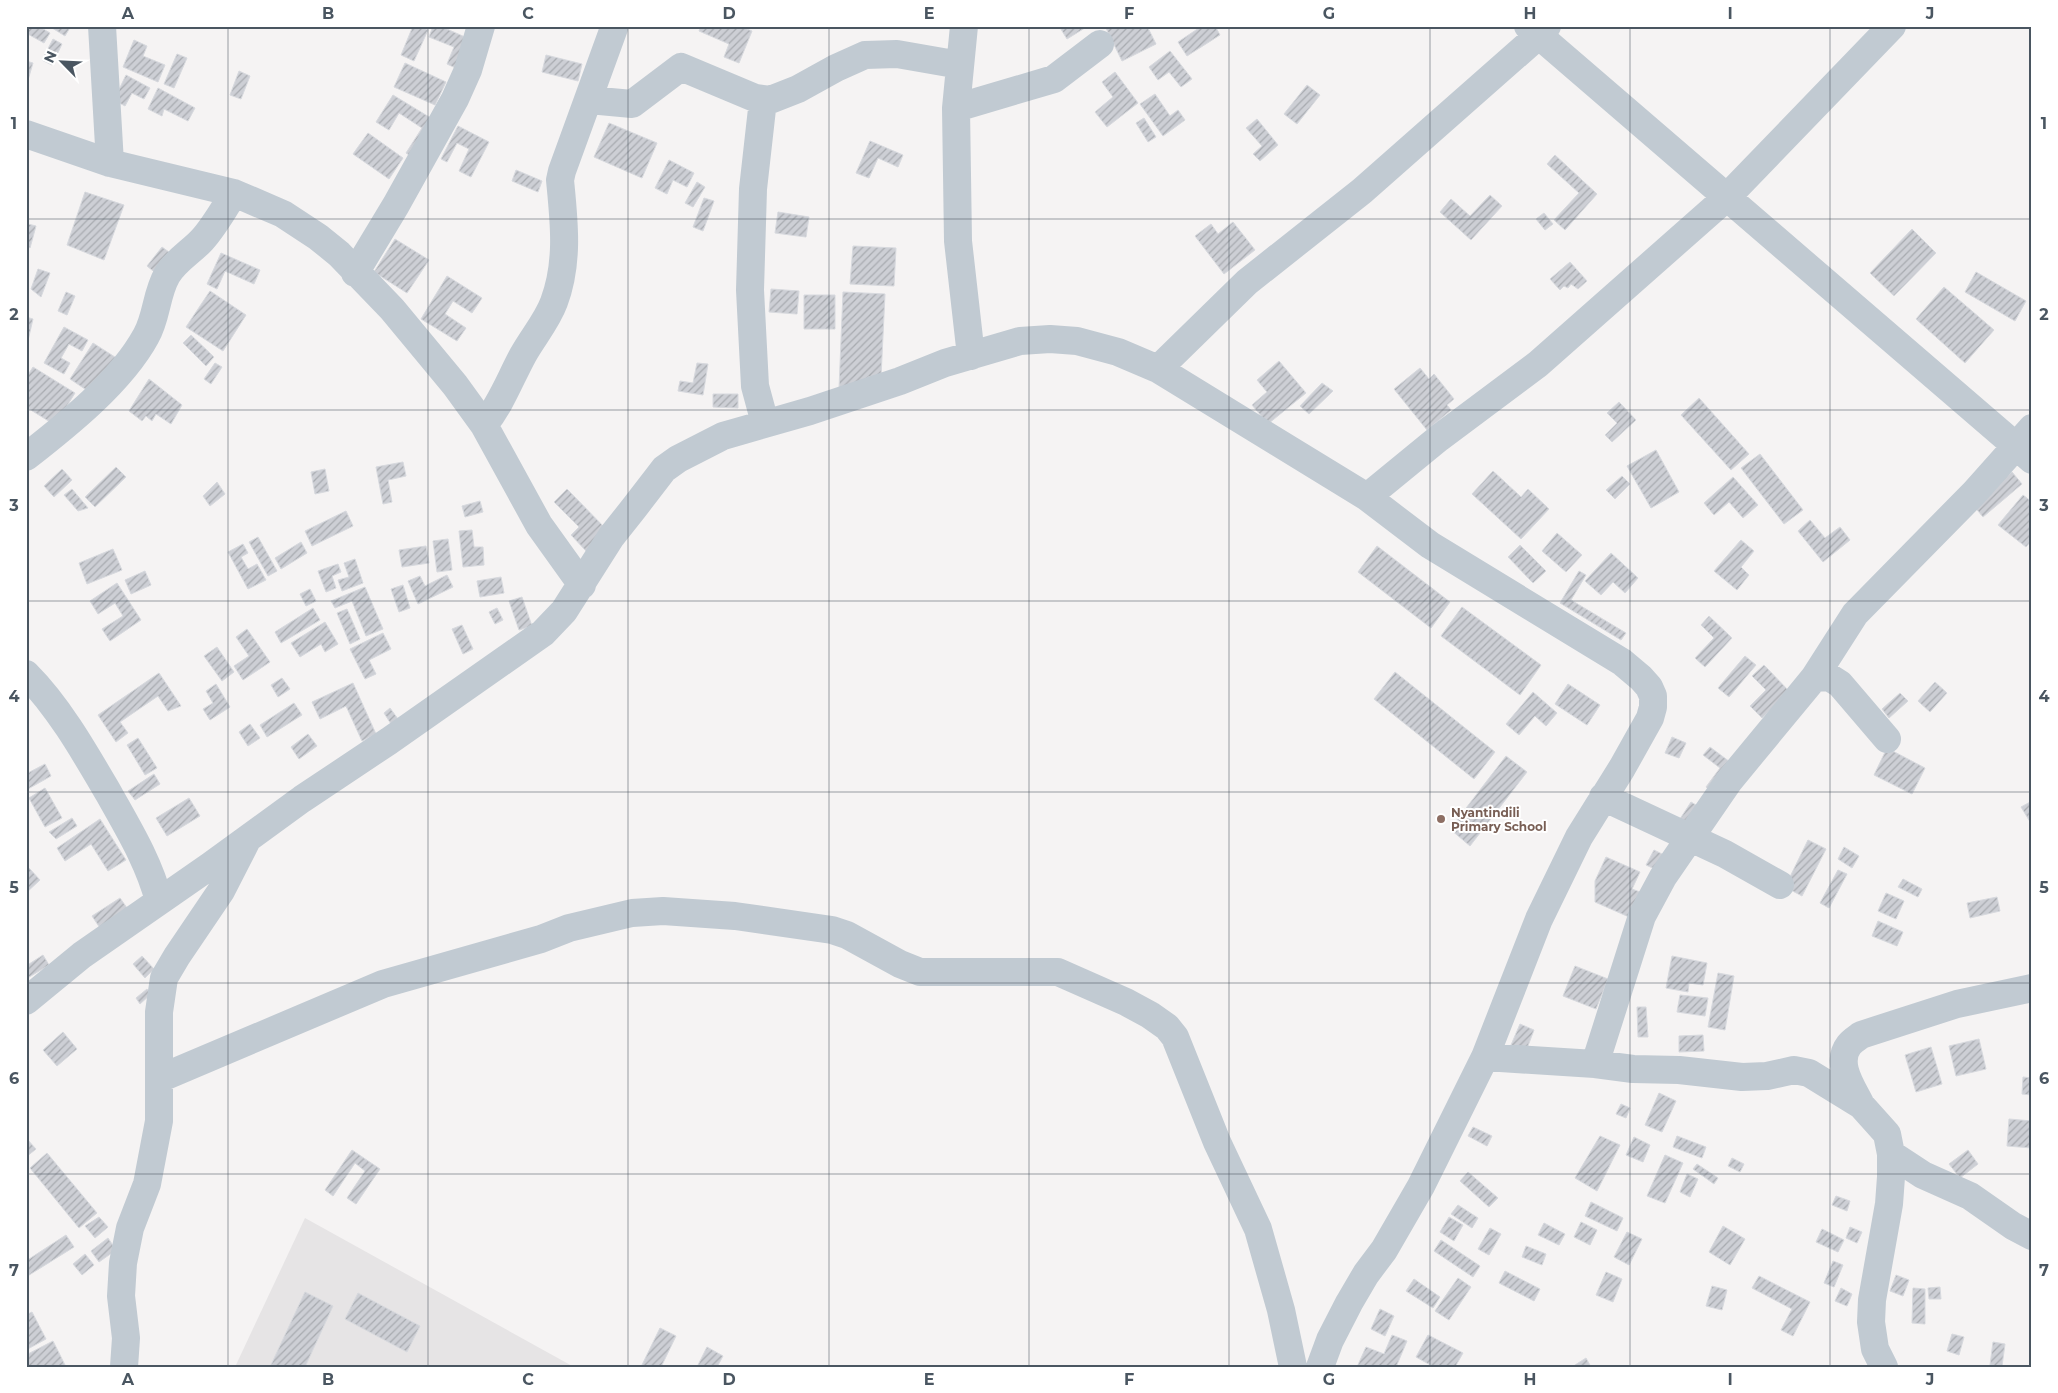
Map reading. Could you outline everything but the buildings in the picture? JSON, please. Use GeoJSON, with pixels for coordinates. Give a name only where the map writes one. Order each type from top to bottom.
{"type":"FeatureCollection","features":[{"type":"Feature","properties":{"kind":"street"},"geometry":{"type":"LineString","coordinates":[[102,26],[110,163]]}},
{"type":"Feature","properties":{"kind":"street"},"geometry":{"type":"LineString","coordinates":[[355,273],[401,197],[455,99],[468,70],[481,26]]}},
{"type":"Feature","properties":{"kind":"street"},"geometry":{"type":"LineString","coordinates":[[964,26],[956,108],[958,241],[971,356]]}},
{"type":"Feature","properties":{"kind":"street"},"geometry":{"type":"LineString","coordinates":[[1367,497],[1439,438],[1538,364],[1726,198],[1892,26]]}},
{"type":"Feature","properties":{"kind":"street"},"geometry":{"type":"LineString","coordinates":[[484,425],[502,400],[523,356],[554,302],[564,263],[565,243],[560,180],[566,156],[589,100],[614,28]]}},
{"type":"Feature","properties":{"kind":"street"},"geometry":{"type":"LineString","coordinates":[[1158,369],[1247,282],[1362,191],[1538,29],[1726,198],[2026,444],[1975,492],[1855,614],[1814,678],[1729,781],[1689,838],[1663,877],[1642,916],[1595,1064]]}},
{"type":"Feature","properties":{"kind":"street"},"geometry":{"type":"LineString","coordinates":[[956,108],[1054,79],[1100,44]]}},
{"type":"Feature","properties":{"kind":"street"},"geometry":{"type":"LineString","coordinates":[[589,100],[632,104],[681,67],[763,100],[779,97],[798,89],[865,54],[897,54],[960,64]]}},
{"type":"Feature","properties":{"kind":"street"},"geometry":{"type":"LineString","coordinates":[[763,100],[753,189],[750,290],[755,386],[765,424]]}},
{"type":"Feature","properties":{"kind":"street"},"geometry":{"type":"LineString","coordinates":[[26,134],[110,163],[234,193],[270,207],[300,224],[339,254],[417,338],[484,425],[539,525],[582,585]]}},
{"type":"Feature","properties":{"kind":"street"},"geometry":{"type":"LineString","coordinates":[[26,457],[92,401],[120,372],[140,347],[150,329],[158,298],[167,275],[188,251],[204,238],[234,193]]}},
{"type":"Feature","properties":{"kind":"street"},"geometry":{"type":"LineString","coordinates":[[26,1001],[82,955],[302,799],[432,712],[543,633],[564,611],[612,537],[664,469],[678,459],[723,436],[810,412],[900,381],[945,363],[1020,342],[1050,339],[1077,341],[1118,352],[1158,369],[1367,497],[1430,545],[1622,662],[1641,678],[1653,696],[1650,718],[1622,768],[1579,837],[1539,919],[1485,1056],[1421,1186],[1384,1250],[1366,1274],[1349,1303],[1330,1340],[1320,1367]]}},
{"type":"Feature","properties":{"kind":"street"},"geometry":{"type":"LineString","coordinates":[[26,674],[47,697],[88,758],[137,843],[156,887],[159,901]]}},
{"type":"Feature","properties":{"kind":"street"},"geometry":{"type":"LineString","coordinates":[[1814,678],[1829,676],[1840,684],[1887,739]]}},
{"type":"Feature","properties":{"kind":"street"},"geometry":{"type":"LineString","coordinates":[[1603,798],[1748,866],[1780,885]]}},
{"type":"Feature","properties":{"kind":"street"},"geometry":{"type":"LineString","coordinates":[[124,1367],[126,1338],[121,1296],[123,1263],[130,1228],[147,1184],[159,1121],[159,1012],[164,978],[221,891],[249,837]]}},
{"type":"Feature","properties":{"kind":"street"},"geometry":{"type":"LineString","coordinates":[[160,1078],[384,984],[541,939],[569,928],[632,913],[663,911],[735,916],[832,930],[847,935],[920,972],[1058,972],[1118,998],[1150,1015],[1167,1027],[1175,1037],[1217,1142],[1258,1229],[1281,1310],[1293,1367]]}},
{"type":"Feature","properties":{"kind":"street"},"geometry":{"type":"LineString","coordinates":[[1884,1367],[1875,1349],[1871,1322],[1872,1300],[1889,1204],[1891,1154],[1887,1134],[1861,1105],[1845,1074],[1844,1057],[1849,1045],[1861,1034],[1957,1004],[2032,988]]}},
{"type":"Feature","properties":{"kind":"street"},"geometry":{"type":"LineString","coordinates":[[1485,1056],[1595,1064],[1633,1069],[1679,1070],[1742,1077],[1767,1076],[1794,1070],[1809,1073],[1861,1105]]}},
{"type":"Feature","properties":{"kind":"street"},"geometry":{"type":"LineString","coordinates":[[1891,1154],[1923,1175],[1970,1196],[2013,1226],[2032,1236]]}},
{"type":"Feature","properties":{"kind":"shaded area"},"geometry":{"type":"Polygon","coordinates":[[[305,1218],[574,1367],[235,1367],[305,1218]]]}},
{"type":"Feature","properties":{"kind":"place","name":"Nyantindili Primary School"},"geometry":{"type":"Point","coordinates":[1441,819]}}]}
